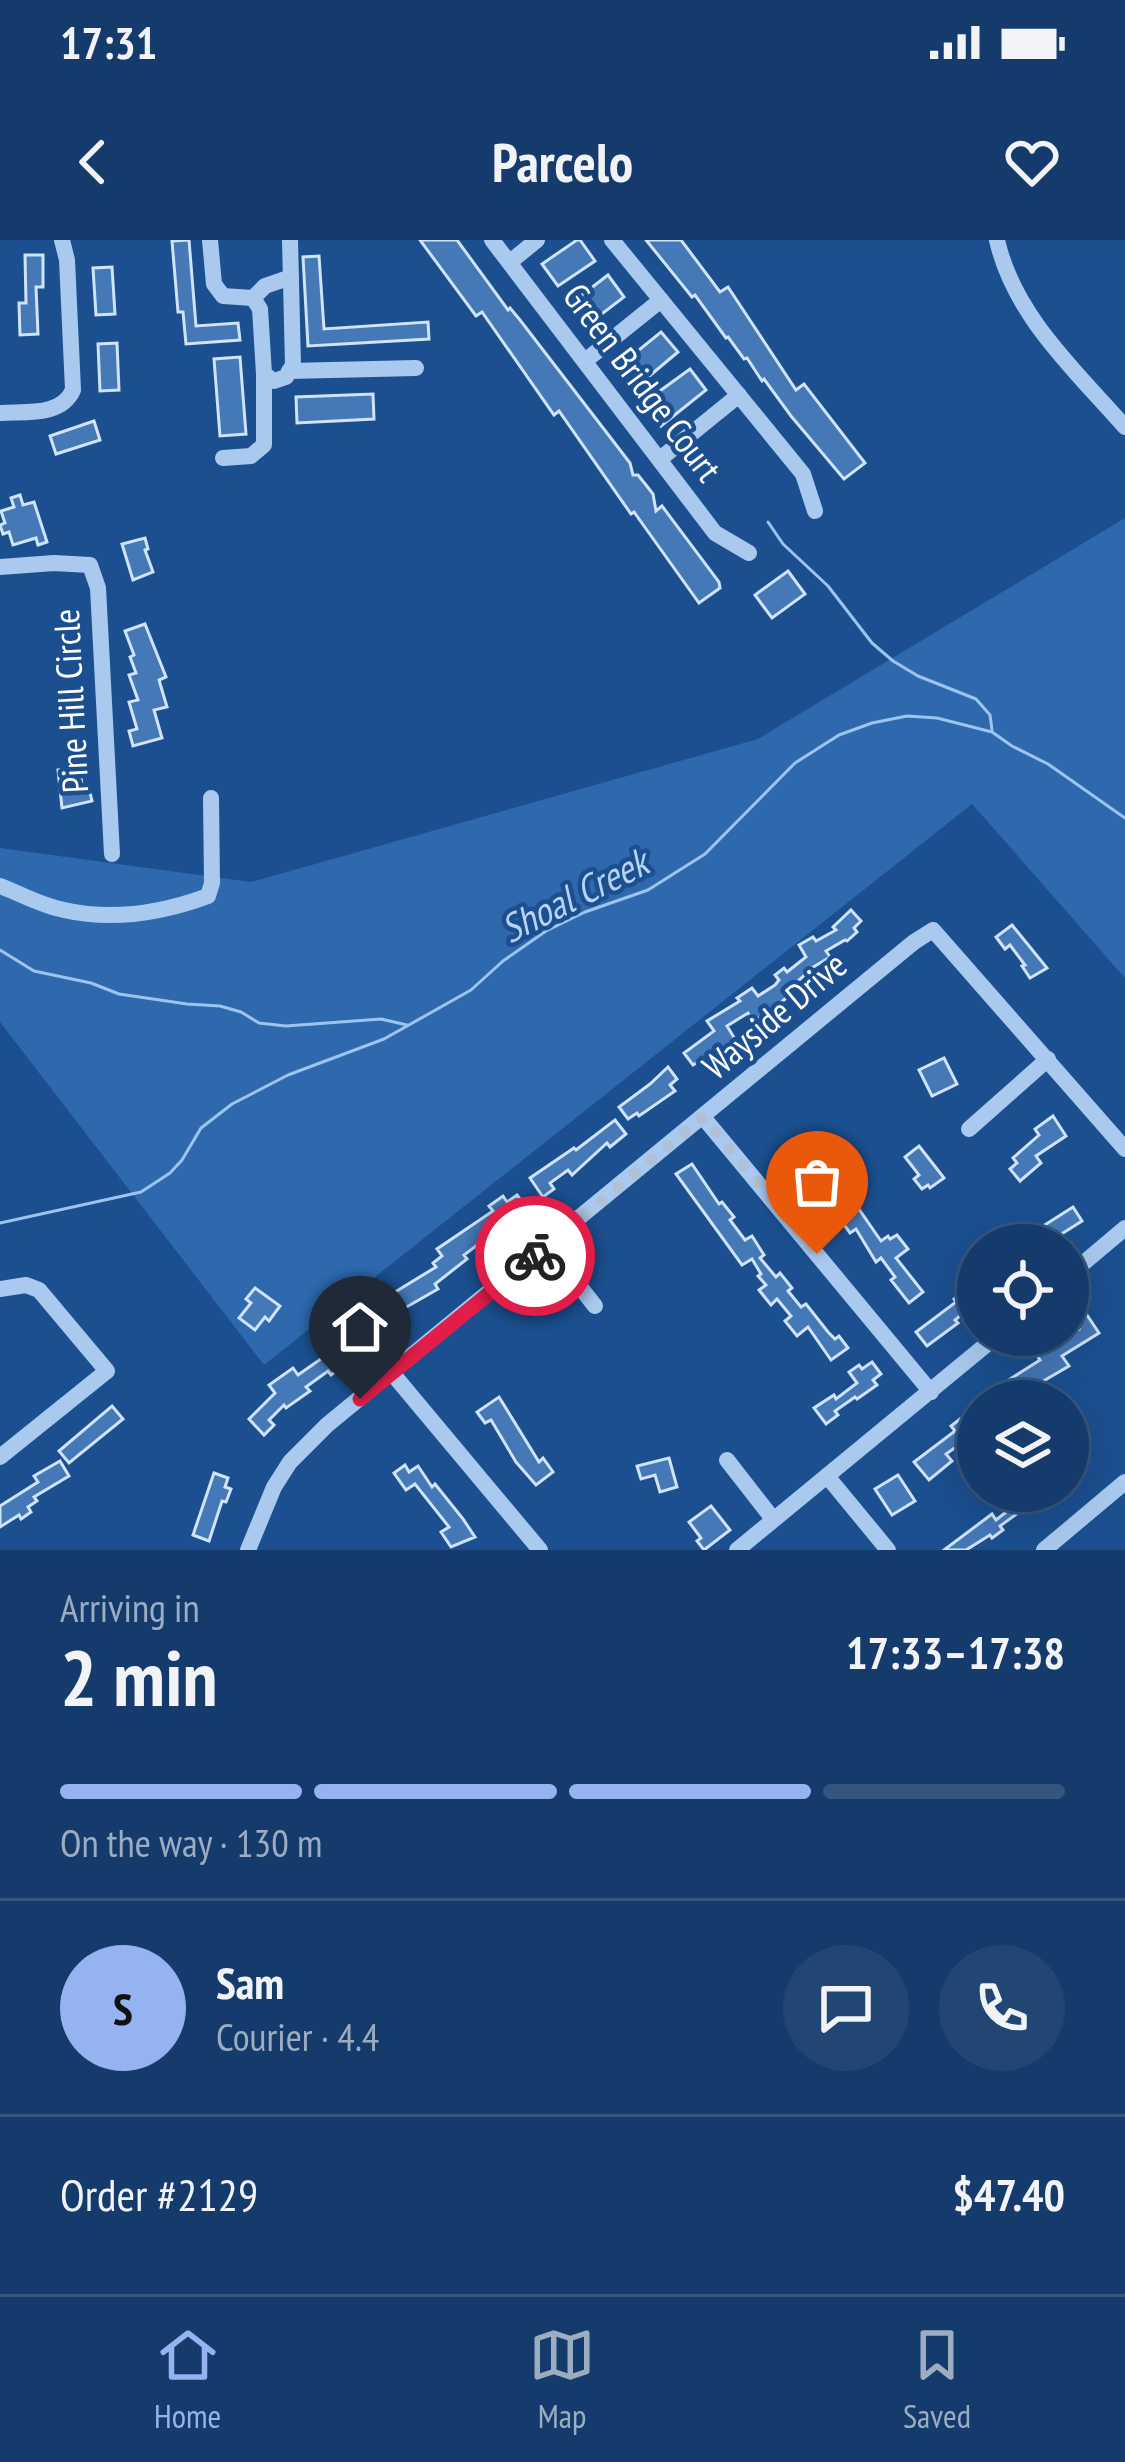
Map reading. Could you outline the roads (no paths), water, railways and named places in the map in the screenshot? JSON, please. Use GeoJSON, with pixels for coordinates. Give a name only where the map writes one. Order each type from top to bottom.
{"type":"FeatureCollection","features":[{"type":"Feature","properties":{"kind":"street"},"geometry":{"type":"LineString","coordinates":[[0,412],[59,407],[73,390],[62,240]]}},
{"type":"Feature","properties":{"kind":"street"},"geometry":{"type":"LineString","coordinates":[[210,240],[214,284],[223,296],[253,298],[265,286],[291,277]]}},
{"type":"Feature","properties":{"kind":"street"},"geometry":{"type":"LineString","coordinates":[[264,374],[274,381],[286,377],[293,365],[290,240]]}},
{"type":"Feature","properties":{"kind":"street","name":"Green Bridge Court"},"geometry":{"type":"LineString","coordinates":[[492,240],[715,533],[749,554]]}},
{"type":"Feature","properties":{"kind":"street"},"geometry":{"type":"LineString","coordinates":[[510,262],[537,240]]}},
{"type":"Feature","properties":{"kind":"street"},"geometry":{"type":"LineString","coordinates":[[612,240],[803,473],[815,511]]}},
{"type":"Feature","properties":{"kind":"street"},"geometry":{"type":"LineString","coordinates":[[999,243],[1010,278],[1037,327],[1125,428]]}},
{"type":"Feature","properties":{"kind":"street"},"geometry":{"type":"LineString","coordinates":[[223,458],[251,456],[264,445],[260,309],[253,298]]}},
{"type":"Feature","properties":{"kind":"street"},"geometry":{"type":"LineString","coordinates":[[585,361],[661,300]]}},
{"type":"Feature","properties":{"kind":"street"},"geometry":{"type":"LineString","coordinates":[[290,371],[416,368]]}},
{"type":"Feature","properties":{"kind":"street"},"geometry":{"type":"LineString","coordinates":[[660,459],[739,395]]}},
{"type":"Feature","properties":{"kind":"street","name":"Pine Hill Circle"},"geometry":{"type":"LineString","coordinates":[[0,567],[90,565],[98,588],[112,854]]}},
{"type":"Feature","properties":{"kind":"street"},"geometry":{"type":"LineString","coordinates":[[0,886],[66,911],[105,915],[153,912],[208,896],[212,883],[211,798]]}},
{"type":"Feature","properties":{"kind":"street","name":"Wayside Drive"},"geometry":{"type":"LineString","coordinates":[[248,1550],[274,1487],[290,1462],[327,1425],[933,930],[1125,1149]]}},
{"type":"Feature","properties":{"kind":"street"},"geometry":{"type":"LineString","coordinates":[[969,1129],[1048,1060]]}},
{"type":"Feature","properties":{"kind":"street"},"geometry":{"type":"LineString","coordinates":[[703,1117],[931,1391]]}},
{"type":"Feature","properties":{"kind":"street"},"geometry":{"type":"LineString","coordinates":[[1089,1258],[1125,1228]]}},
{"type":"Feature","properties":{"kind":"street"},"geometry":{"type":"LineString","coordinates":[[548,1246],[595,1306]]}},
{"type":"Feature","properties":{"kind":"street"},"geometry":{"type":"LineString","coordinates":[[0,1289],[26,1285],[39,1290],[107,1371],[0,1457]]}},
{"type":"Feature","properties":{"kind":"street"},"geometry":{"type":"LineString","coordinates":[[737,1550],[973,1356]]}},
{"type":"Feature","properties":{"kind":"street"},"geometry":{"type":"LineString","coordinates":[[392,1373],[540,1550]]}},
{"type":"Feature","properties":{"kind":"street"},"geometry":{"type":"LineString","coordinates":[[727,1460],[773,1520]]}},
{"type":"Feature","properties":{"kind":"street"},"geometry":{"type":"LineString","coordinates":[[827,1476],[888,1550]]}},
{"type":"Feature","properties":{"kind":"street"},"geometry":{"type":"LineString","coordinates":[[1046,1550],[1125,1482]]}},
{"type":"Feature","properties":{"kind":"waterway"},"geometry":{"type":"LineString","coordinates":[[768,522],[783,544],[828,586],[872,643],[918,676],[976,699],[990,715],[992,730]]}},
{"type":"Feature","properties":{"kind":"waterway","name":"Shoal Creek"},"geometry":{"type":"LineString","coordinates":[[0,1223],[141,1192],[170,1173],[201,1128],[232,1104],[288,1075],[384,1039],[471,990],[546,931],[648,890],[705,854],[795,763],[839,735],[872,723],[907,716],[937,718],[992,732],[1125,818]]}},
{"type":"Feature","properties":{"kind":"waterway","name":"Shoal Creek"},"geometry":{"type":"LineString","coordinates":[[0,950],[34,971],[119,994],[220,1006],[259,1023],[286,1026],[381,1019],[407,1025]]}}]}
